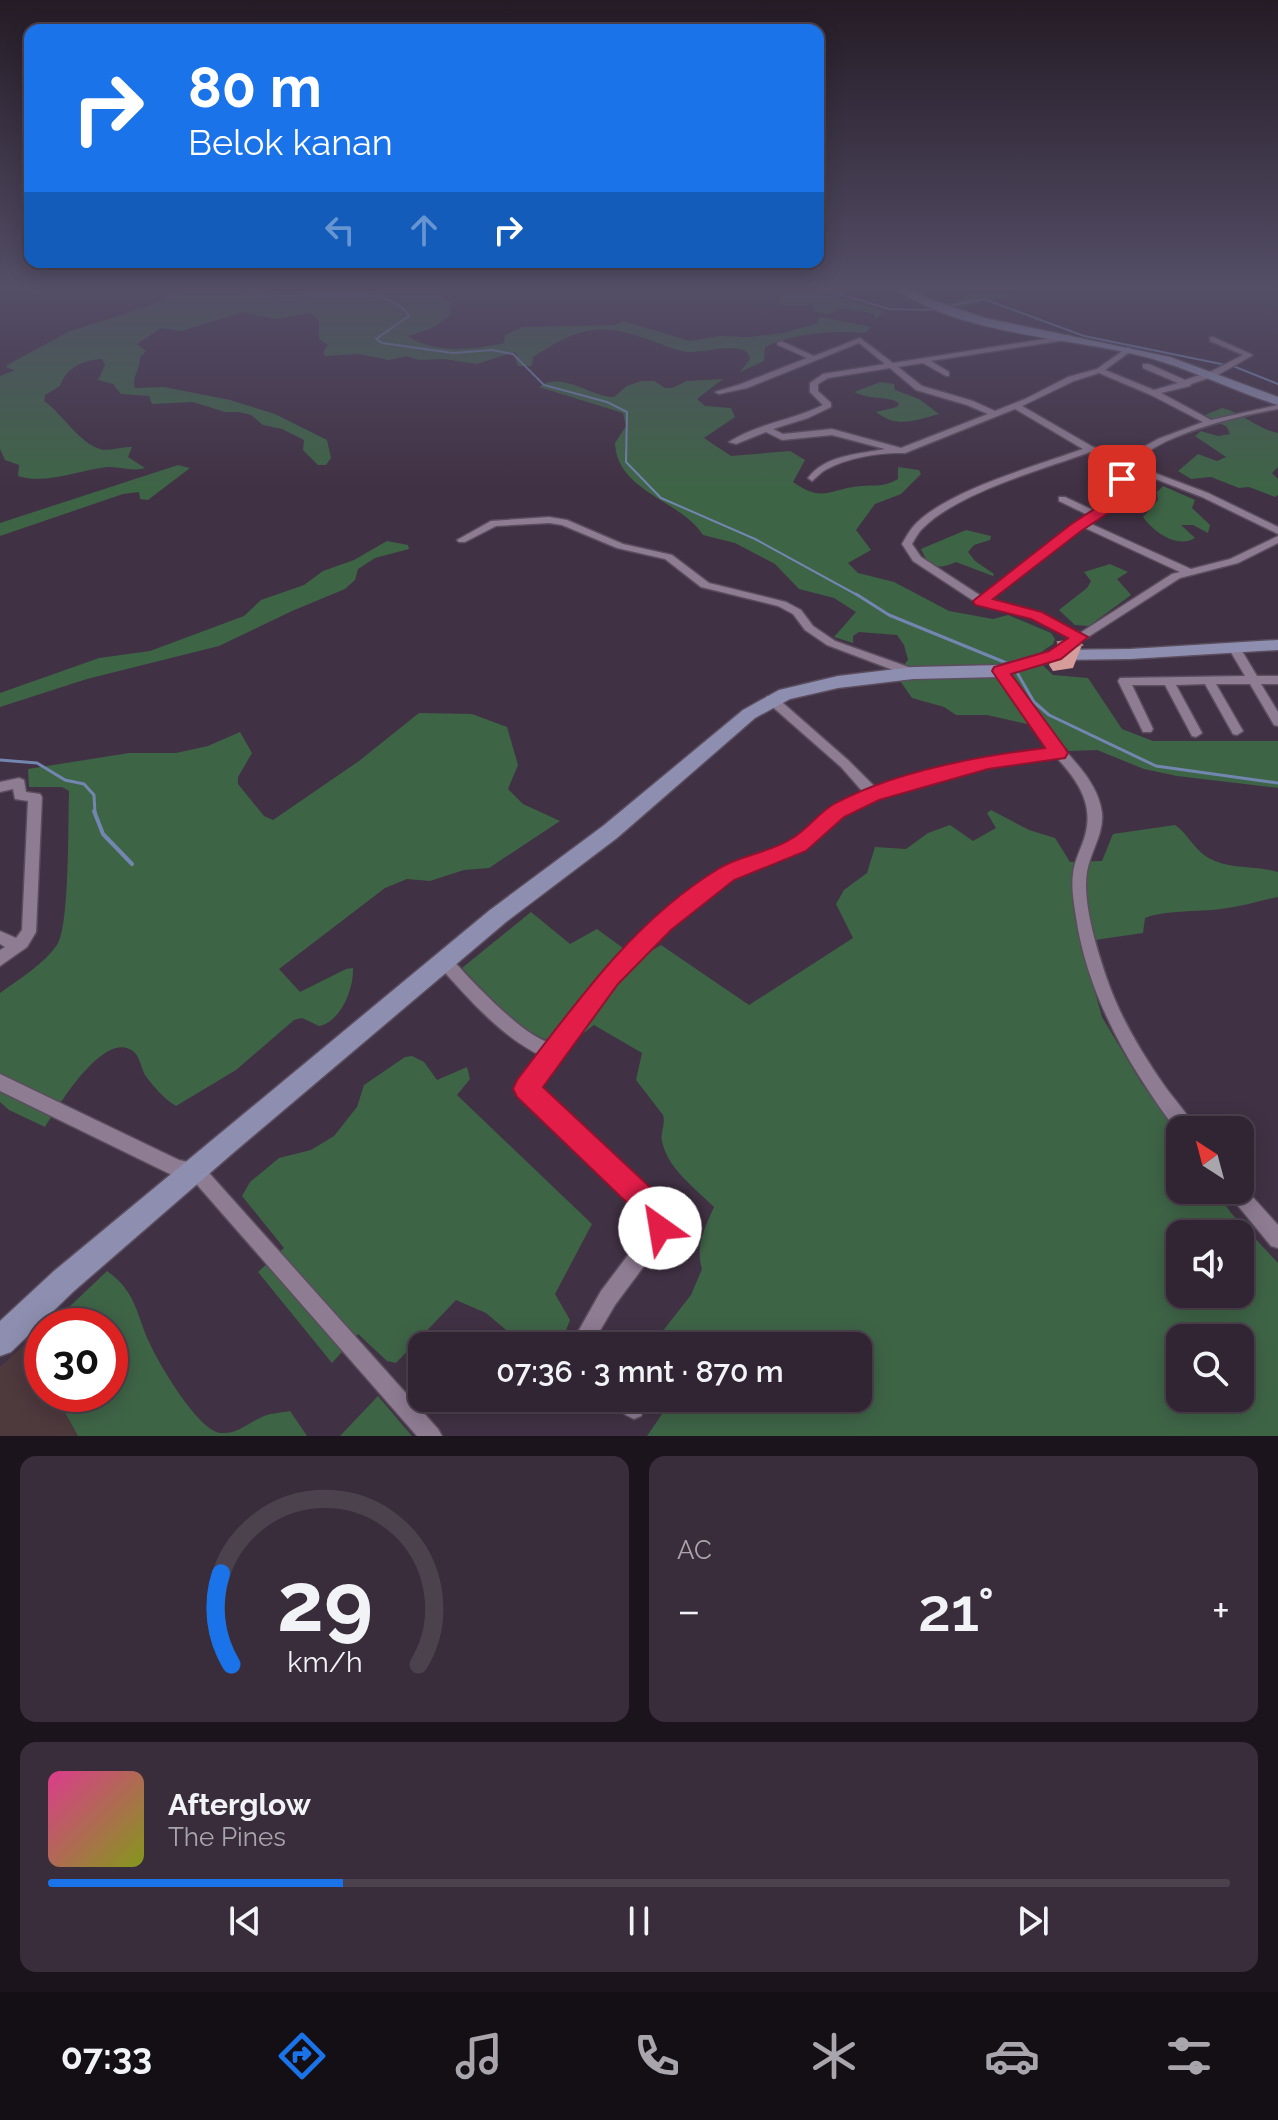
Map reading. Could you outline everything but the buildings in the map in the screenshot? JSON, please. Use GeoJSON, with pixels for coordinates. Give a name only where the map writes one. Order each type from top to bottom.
{"type":"FeatureCollection","features":[{"type":"Feature","properties":{"kind":"street"},"geometry":{"type":"LineString","coordinates":[[804,354],[813,358]]}},
{"type":"Feature","properties":{"kind":"street"},"geometry":{"type":"LineString","coordinates":[[719,392],[823,354]]}},
{"type":"Feature","properties":{"kind":"street"},"geometry":{"type":"LineString","coordinates":[[877,354],[919,388],[995,414]]}},
{"type":"Feature","properties":{"kind":"street"},"geometry":{"type":"LineString","coordinates":[[814,383],[841,372],[962,354]]}},
{"type":"Feature","properties":{"kind":"street"},"geometry":{"type":"LineString","coordinates":[[770,431],[782,437],[832,432],[902,451],[1015,406],[1071,379],[1100,371],[1122,354]]}},
{"type":"Feature","properties":{"kind":"street"},"geometry":{"type":"LineString","coordinates":[[1138,354],[1215,373],[1278,401]]}},
{"type":"Feature","properties":{"kind":"street"},"geometry":{"type":"LineString","coordinates":[[1154,393],[1215,373],[1248,357],[1248,354]]}},
{"type":"Feature","properties":{"kind":"street"},"geometry":{"type":"LineString","coordinates":[[924,360],[946,374]]}},
{"type":"Feature","properties":{"kind":"street"},"geometry":{"type":"LineString","coordinates":[[792,366],[814,383]]}},
{"type":"Feature","properties":{"kind":"street"},"geometry":{"type":"LineString","coordinates":[[1146,366],[1187,384]]}},
{"type":"Feature","properties":{"kind":"street"},"geometry":{"type":"LineString","coordinates":[[1100,371],[1154,393],[1211,423]]}},
{"type":"Feature","properties":{"kind":"street"},"geometry":{"type":"LineString","coordinates":[[733,442],[755,432],[770,431],[828,405],[814,392],[814,383]]}},
{"type":"Feature","properties":{"kind":"street"},"geometry":{"type":"LineString","coordinates":[[1015,406],[1090,449],[1205,495],[1278,531]]}},
{"type":"Feature","properties":{"kind":"street"},"geometry":{"type":"LineString","coordinates":[[1122,462],[1165,439],[1211,423],[1278,407]]}},
{"type":"Feature","properties":{"kind":"street"},"geometry":{"type":"LineString","coordinates":[[1080,637],[1037,616],[981,601],[917,559],[907,544],[916,527],[948,506],[1090,449]]}},
{"type":"Feature","properties":{"kind":"street"},"geometry":{"type":"LineString","coordinates":[[812,478],[816,469],[826,464],[892,450]]}},
{"type":"Feature","properties":{"kind":"street"},"geometry":{"type":"LineString","coordinates":[[981,601],[1119,499],[1123,475],[1133,468]]}},
{"type":"Feature","properties":{"kind":"street"},"geometry":{"type":"LineString","coordinates":[[1062,499],[1095,515]]}},
{"type":"Feature","properties":{"kind":"street"},"geometry":{"type":"LineString","coordinates":[[462,540],[494,523],[564,522],[620,546],[668,557],[705,585],[782,604],[797,612],[809,628],[831,643],[913,673]]}},
{"type":"Feature","properties":{"kind":"street"},"geometry":{"type":"LineString","coordinates":[[1084,524],[1189,572]]}},
{"type":"Feature","properties":{"kind":"street"},"geometry":{"type":"LineString","coordinates":[[1055,655],[1166,581],[1234,561],[1278,539]]}},
{"type":"Feature","properties":{"kind":"street"},"geometry":{"type":"LineString","coordinates":[[0,1341],[64,1281],[224,1144],[498,916],[610,832],[749,714],[771,699],[838,682],[913,673],[1010,668],[1055,655],[1278,645]]}},
{"type":"Feature","properties":{"kind":"street"},"geometry":{"type":"LineString","coordinates":[[1235,649],[1278,722]]}},
{"type":"Feature","properties":{"kind":"street"},"geometry":{"type":"LineString","coordinates":[[1010,668],[1059,753],[1079,775],[1095,811],[1079,884],[1100,981],[1128,1047],[1177,1116]]}},
{"type":"Feature","properties":{"kind":"street"},"geometry":{"type":"LineString","coordinates":[[1168,680],[1196,733]]}},
{"type":"Feature","properties":{"kind":"street"},"geometry":{"type":"LineString","coordinates":[[1208,680],[1237,731]]}},
{"type":"Feature","properties":{"kind":"street"},"geometry":{"type":"LineString","coordinates":[[1147,729],[1124,681],[1278,680]]}},
{"type":"Feature","properties":{"kind":"street"},"geometry":{"type":"LineString","coordinates":[[771,699],[845,764],[873,794]]}},
{"type":"Feature","properties":{"kind":"street"},"geometry":{"type":"LineString","coordinates":[[588,1332],[608,1298],[660,1228],[661,1220],[526,1089],[610,977],[686,904],[727,874],[798,845],[837,811],[873,794],[988,762],[1059,753]]}},
{"type":"Feature","properties":{"kind":"street"},"geometry":{"type":"LineString","coordinates":[[0,787],[19,783],[20,796],[35,797],[29,932],[0,959]]}},
{"type":"Feature","properties":{"kind":"street"},"geometry":{"type":"LineString","coordinates":[[0,937],[17,946]]}},
{"type":"Feature","properties":{"kind":"street"},"geometry":{"type":"LineString","coordinates":[[444,961],[493,1010],[538,1046],[549,1051],[558,1048]]}},
{"type":"Feature","properties":{"kind":"street"},"geometry":{"type":"LineString","coordinates":[[0,1082],[178,1169],[196,1171],[431,1436]]}},
{"type":"Feature","properties":{"kind":"street"},"geometry":{"type":"LineString","coordinates":[[1248,1204],[1278,1239]]}},
{"type":"Feature","properties":{"kind":"shaded area"},"geometry":{"type":"Polygon","coordinates":[[[24,1345],[24,1412],[65,1412],[78,1436],[0,1436],[0,1367],[24,1345]]]}},
{"type":"Feature","properties":{"kind":"green space"},"geometry":{"type":"Polygon","coordinates":[[[27,354],[143,354],[134,380],[135,388],[164,387],[230,400],[275,414],[327,440],[331,458],[326,465],[318,465],[303,450],[304,440],[282,429],[263,425],[251,415],[225,412],[193,402],[152,404],[149,396],[121,394],[113,384],[98,380],[105,365],[102,359],[82,363],[71,370],[60,386],[45,395],[44,401],[92,446],[104,450],[132,447],[128,457],[145,468],[107,467],[40,479],[18,476],[19,465],[5,460],[0,449],[0,376],[15,370],[7,368],[7,365],[27,354]]]}},
{"type":"Feature","properties":{"kind":"green space"},"geometry":{"type":"Polygon","coordinates":[[[359,354],[508,354],[477,364],[444,359],[419,360],[407,356],[389,360],[359,354]]]}},
{"type":"Feature","properties":{"kind":"green space"},"geometry":{"type":"Polygon","coordinates":[[[538,354],[533,357],[532,366],[518,366],[515,358],[518,355],[538,354]]]}},
{"type":"Feature","properties":{"kind":"green space"},"geometry":{"type":"Polygon","coordinates":[[[748,354],[764,354],[764,361],[740,372],[750,359],[748,354]]]}},
{"type":"Feature","properties":{"kind":"green space"},"geometry":{"type":"Polygon","coordinates":[[[723,379],[697,399],[705,406],[731,408],[735,417],[704,438],[731,456],[790,451],[805,460],[793,482],[820,493],[889,483],[898,479],[898,467],[919,470],[921,474],[901,494],[875,504],[856,530],[871,550],[848,563],[858,573],[894,582],[949,611],[993,619],[1008,615],[1051,633],[1055,639],[1053,644],[1034,657],[1053,675],[1088,678],[1122,729],[1153,741],[1278,741],[1278,788],[1177,776],[1144,769],[1097,750],[1069,751],[1055,737],[1027,724],[987,715],[956,715],[944,707],[912,698],[891,668],[903,666],[908,660],[897,635],[859,632],[853,636],[853,643],[834,637],[856,612],[834,598],[799,589],[775,564],[735,543],[703,535],[693,523],[626,473],[618,460],[615,443],[626,426],[623,413],[539,387],[557,381],[614,397],[627,386],[641,381],[654,381],[665,388],[672,388],[687,381],[723,379]]]}},
{"type":"Feature","properties":{"kind":"green space"},"geometry":{"type":"Polygon","coordinates":[[[880,382],[894,384],[895,390],[919,399],[939,414],[907,422],[884,417],[876,412],[897,407],[899,403],[854,392],[880,382]]]}},
{"type":"Feature","properties":{"kind":"green space"},"geometry":{"type":"Polygon","coordinates":[[[1222,408],[1278,433],[1278,467],[1272,473],[1278,479],[1278,495],[1275,497],[1211,477],[1191,479],[1178,471],[1198,454],[1217,461],[1226,457],[1195,436],[1201,431],[1218,436],[1230,434],[1227,427],[1205,415],[1222,408]]]}},
{"type":"Feature","properties":{"kind":"green space"},"geometry":{"type":"Polygon","coordinates":[[[178,465],[190,468],[148,500],[140,499],[139,492],[123,494],[0,536],[0,523],[178,465]]]}},
{"type":"Feature","properties":{"kind":"green space"},"geometry":{"type":"Polygon","coordinates":[[[1163,486],[1195,500],[1192,508],[1210,525],[1208,533],[1193,525],[1181,525],[1195,538],[1174,540],[1148,523],[1143,517],[1158,500],[1157,492],[1163,486]]]}},
{"type":"Feature","properties":{"kind":"green space"},"geometry":{"type":"Polygon","coordinates":[[[966,530],[991,536],[990,540],[974,545],[968,552],[993,576],[956,562],[935,566],[924,555],[921,549],[966,530]]]}},
{"type":"Feature","properties":{"kind":"green space"},"geometry":{"type":"Polygon","coordinates":[[[387,541],[408,545],[409,549],[375,558],[358,569],[355,580],[345,589],[219,646],[87,679],[0,707],[0,693],[99,658],[150,651],[244,616],[261,600],[304,585],[323,571],[354,560],[387,541]]]}},
{"type":"Feature","properties":{"kind":"green space"},"geometry":{"type":"Polygon","coordinates":[[[1110,564],[1128,572],[1117,579],[1131,595],[1089,626],[1075,625],[1059,610],[1087,588],[1091,581],[1084,572],[1110,564]]]}},
{"type":"Feature","properties":{"kind":"green space"},"geometry":{"type":"Polygon","coordinates":[[[419,713],[472,714],[507,727],[518,765],[508,789],[523,804],[560,821],[489,868],[464,870],[430,881],[407,879],[385,888],[279,969],[300,992],[353,968],[345,1003],[334,1018],[319,1026],[302,1018],[294,1020],[236,1070],[176,1106],[148,1079],[136,1054],[122,1047],[110,1050],[83,1073],[45,1127],[9,1110],[0,1102],[0,993],[38,965],[57,945],[66,896],[69,791],[62,787],[29,787],[28,769],[129,753],[176,753],[208,746],[240,732],[252,753],[238,777],[238,784],[264,816],[273,820],[359,761],[419,713]]]}},
{"type":"Feature","properties":{"kind":"green space"},"geometry":{"type":"Polygon","coordinates":[[[991,810],[1029,830],[1055,838],[1070,862],[1102,861],[1113,834],[1175,825],[1202,853],[1215,861],[1278,872],[1278,897],[1228,908],[1153,915],[1145,918],[1143,933],[1081,942],[1102,1017],[1142,1084],[1169,1116],[1166,1116],[1166,1204],[1225,1204],[1238,1220],[1166,1220],[1166,1308],[1254,1308],[1254,1237],[1278,1263],[1278,1436],[647,1436],[663,1412],[872,1412],[872,1332],[662,1332],[691,1295],[702,1269],[700,1245],[714,1207],[683,1177],[665,1151],[663,1115],[636,1080],[642,1053],[594,1025],[568,1042],[540,1037],[510,1016],[462,968],[531,912],[570,944],[597,929],[638,959],[661,945],[749,1005],[853,938],[836,904],[844,890],[867,873],[875,847],[906,849],[928,833],[950,825],[973,841],[996,828],[987,813],[991,810]]]}},
{"type":"Feature","properties":{"kind":"green space"},"geometry":{"type":"Polygon","coordinates":[[[412,1056],[424,1062],[437,1080],[467,1067],[470,1079],[457,1095],[592,1224],[555,1294],[570,1320],[565,1332],[508,1332],[486,1313],[456,1300],[426,1332],[408,1332],[408,1350],[396,1363],[387,1361],[358,1334],[332,1363],[258,1272],[284,1248],[242,1196],[250,1182],[279,1158],[311,1150],[334,1136],[357,1107],[364,1085],[405,1057],[412,1056]]]}},
{"type":"Feature","properties":{"kind":"green space"},"geometry":{"type":"Polygon","coordinates":[[[107,1271],[130,1296],[150,1344],[181,1396],[212,1430],[221,1433],[236,1431],[267,1415],[290,1411],[307,1436],[78,1436],[65,1412],[128,1412],[128,1308],[68,1308],[107,1271]]]}},
{"type":"Feature","properties":{"kind":"green space"},"geometry":{"type":"Polygon","coordinates":[[[378,1396],[412,1436],[340,1436],[378,1396]]]}},
{"type":"Feature","properties":{"kind":"waterway"},"geometry":{"type":"LineString","coordinates":[[513,354],[544,385],[607,402],[627,412],[626,462],[661,498],[755,539],[859,596]]}},
{"type":"Feature","properties":{"kind":"waterway"},"geometry":{"type":"LineString","coordinates":[[1172,354],[1226,365]]}},
{"type":"Feature","properties":{"kind":"waterway"},"geometry":{"type":"LineString","coordinates":[[1233,366],[1278,384]]}},
{"type":"Feature","properties":{"kind":"waterway"},"geometry":{"type":"LineString","coordinates":[[856,594],[889,615],[1009,664]]}},
{"type":"Feature","properties":{"kind":"waterway"},"geometry":{"type":"LineString","coordinates":[[1015,669],[1034,702],[1049,715],[1156,766],[1278,783]]}},
{"type":"Feature","properties":{"kind":"waterway"},"geometry":{"type":"LineString","coordinates":[[0,760],[37,763],[65,780],[84,784],[94,795],[95,813]]}},
{"type":"Feature","properties":{"kind":"waterway"},"geometry":{"type":"LineString","coordinates":[[94,811],[103,834],[132,864]]}},
{"type":"Feature","properties":{"kind":"route"},"geometry":{"type":"LineString","coordinates":[[660,1228],[658,1214],[526,1089],[610,977],[663,923],[727,874],[798,845],[837,811],[873,794],[988,762],[1059,753],[1000,671],[1055,655],[1080,637],[1037,616],[981,601],[1075,528],[1117,501],[1122,479]]}}]}
